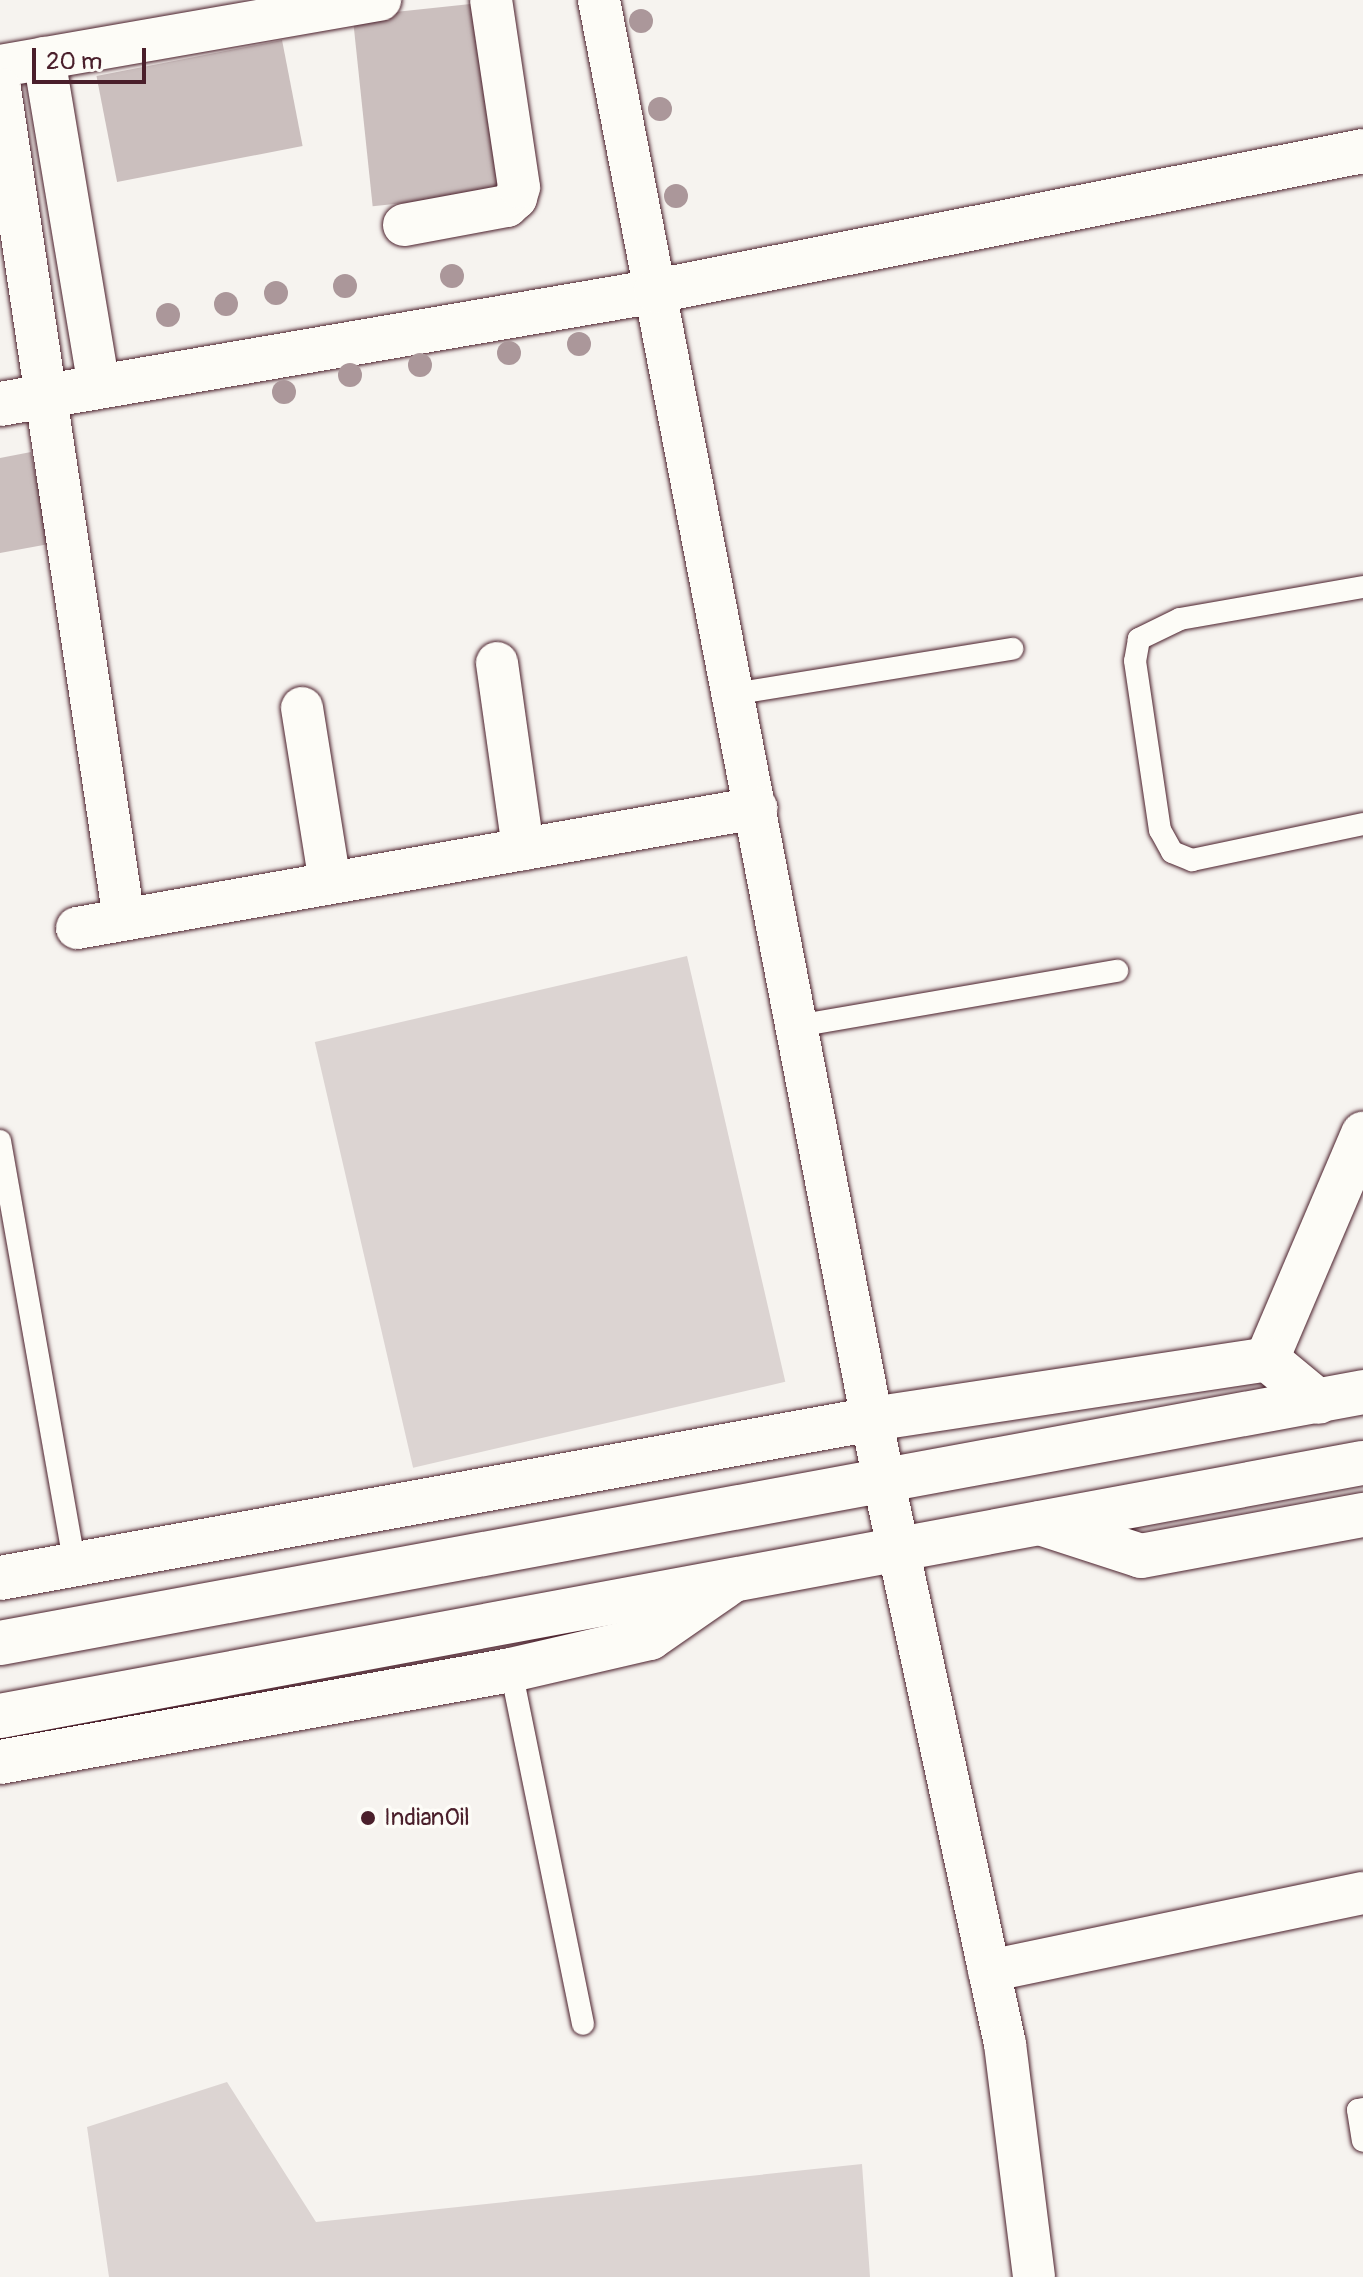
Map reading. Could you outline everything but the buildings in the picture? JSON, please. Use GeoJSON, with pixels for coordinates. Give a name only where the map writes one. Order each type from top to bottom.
{"type":"FeatureCollection","features":[{"type":"Feature","properties":{"kind":"street"},"geometry":{"type":"LineString","coordinates":[[0,66],[380,0]]}},
{"type":"Feature","properties":{"kind":"street"},"geometry":{"type":"LineString","coordinates":[[404,225],[507,206],[516,198],[519,187],[491,0]]}},
{"type":"Feature","properties":{"kind":"street"},"geometry":{"type":"LineString","coordinates":[[599,0],[884,1483],[1005,2044],[1034,2277]]}},
{"type":"Feature","properties":{"kind":"street"},"geometry":{"type":"LineString","coordinates":[[44,58],[99,386]]}},
{"type":"Feature","properties":{"kind":"street"},"geometry":{"type":"LineString","coordinates":[[0,89],[124,920]]}},
{"type":"Feature","properties":{"kind":"street"},"geometry":{"type":"LineString","coordinates":[[0,404],[656,291],[1363,151]]}},
{"type":"Feature","properties":{"kind":"street"},"geometry":{"type":"LineString","coordinates":[[20,229],[72,224]]}},
{"type":"Feature","properties":{"kind":"street"},"geometry":{"type":"LineString","coordinates":[[497,663],[523,849]]}},
{"type":"Feature","properties":{"kind":"street"},"geometry":{"type":"LineString","coordinates":[[302,708],[330,883]]}},
{"type":"Feature","properties":{"kind":"street"},"geometry":{"type":"LineString","coordinates":[[77,928],[756,808]]}},
{"type":"Feature","properties":{"kind":"street"},"geometry":{"type":"LineString","coordinates":[[1267,1359],[1363,1134]]}},
{"type":"Feature","properties":{"kind":"street"},"geometry":{"type":"LineString","coordinates":[[0,1578],[872,1419],[1267,1359],[1319,1402]]}},
{"type":"Feature","properties":{"kind":"street"},"geometry":{"type":"LineString","coordinates":[[0,1643],[884,1483],[1363,1392]]}},
{"type":"Feature","properties":{"kind":"street"},"geometry":{"type":"LineString","coordinates":[[0,1716],[1363,1463]]}},
{"type":"Feature","properties":{"kind":"street"},"geometry":{"type":"LineString","coordinates":[[1040,1523],[1141,1556],[1363,1515]]}},
{"type":"Feature","properties":{"kind":"street"},"geometry":{"type":"LineString","coordinates":[[0,1762],[511,1670],[650,1638],[732,1581]]}},
{"type":"Feature","properties":{"kind":"street"},"geometry":{"type":"LineString","coordinates":[[989,1971],[1363,1893]]}},
{"type":"Feature","properties":{"kind":"lane"},"geometry":{"type":"LineString","coordinates":[[1363,587],[1180,619],[1139,639],[1135,661],[1160,830],[1172,852],[1192,860],[1363,824]]}},
{"type":"Feature","properties":{"kind":"lane"},"geometry":{"type":"LineString","coordinates":[[733,694],[1012,649]]}},
{"type":"Feature","properties":{"kind":"lane"},"geometry":{"type":"LineString","coordinates":[[797,1026],[1117,971]]}},
{"type":"Feature","properties":{"kind":"lane"},"geometry":{"type":"LineString","coordinates":[[0,1141],[75,1565]]}},
{"type":"Feature","properties":{"kind":"lane"},"geometry":{"type":"LineString","coordinates":[[511,1670],[583,2024]]}},
{"type":"Feature","properties":{"kind":"lane"},"geometry":{"type":"LineString","coordinates":[[1363,2109],[1358,2110],[1363,2141]]}},
{"type":"Feature","properties":{"kind":"shaded area"},"geometry":{"type":"Polygon","coordinates":[[[687,956],[785,1382],[413,1468],[315,1042],[687,956]]]}},
{"type":"Feature","properties":{"kind":"shaded area"},"geometry":{"type":"Polygon","coordinates":[[[227,2082],[316,2222],[862,2164],[870,2277],[109,2277],[87,2127],[227,2082]]]}},
{"type":"Feature","properties":{"kind":"place","name":"IndianOil"},"geometry":{"type":"Point","coordinates":[368,1818]}}]}
